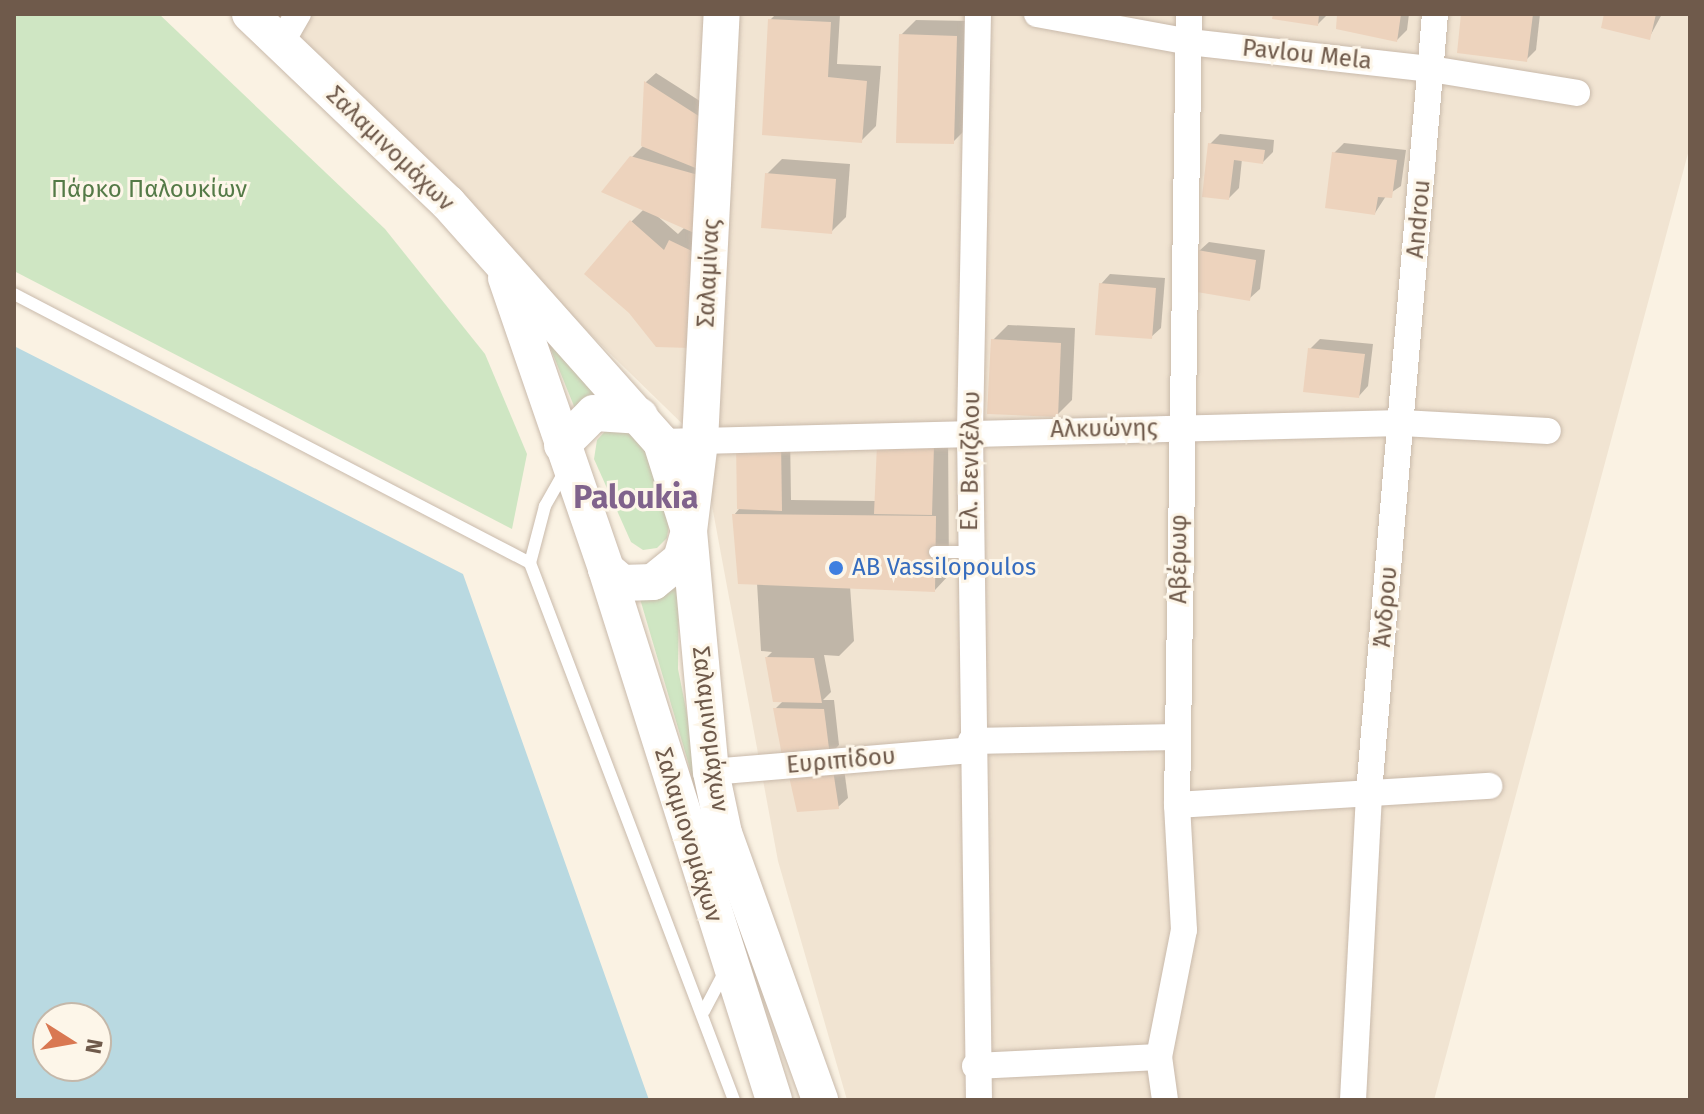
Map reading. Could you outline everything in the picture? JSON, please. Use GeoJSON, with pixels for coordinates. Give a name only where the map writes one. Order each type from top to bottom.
{"type":"FeatureCollection","features":[{"type":"Feature","properties":{"kind":"main road","name":"Σαλαμινομάχων"},"geometry":{"type":"LineString","coordinates":[[250,14],[290,28],[502,265],[606,569]]}},
{"type":"Feature","properties":{"kind":"main road","name":"Σαλαμίνας"},"geometry":{"type":"LineString","coordinates":[[689,531],[700,441],[722,14]]}},
{"type":"Feature","properties":{"kind":"main road"},"geometry":{"type":"LineString","coordinates":[[502,265],[650,429]]}},
{"type":"Feature","properties":{"kind":"main road"},"geometry":{"type":"LineString","coordinates":[[566,455],[594,413],[650,429]]}},
{"type":"Feature","properties":{"kind":"main road","name":"Σαλαμινομάχων"},"geometry":{"type":"LineString","coordinates":[[650,429],[689,531],[711,772],[724,833],[820,1100]]}},
{"type":"Feature","properties":{"kind":"main road"},"geometry":{"type":"LineString","coordinates":[[606,569],[622,583],[653,582],[670,573],[681,559],[689,531]]}},
{"type":"Feature","properties":{"kind":"main road","name":"Σαλαμιονομάχων"},"geometry":{"type":"LineString","coordinates":[[606,569],[728,965],[774,1100]]}},
{"type":"Feature","properties":{"kind":"street","name":"Ελ. Βενιζέλου"},"geometry":{"type":"LineString","coordinates":[[978,14],[970,552],[975,1066],[979,1100]]}},
{"type":"Feature","properties":{"kind":"street","name":"Pavlou Mela"},"geometry":{"type":"LineString","coordinates":[[1037,14],[1189,42],[1431,69],[1577,93]]}},
{"type":"Feature","properties":{"kind":"street","name":"Αβέρωφ"},"geometry":{"type":"LineString","coordinates":[[1165,1100],[1159,1057],[1184,930],[1177,805],[1177,737],[1179,428],[1189,14]]}},
{"type":"Feature","properties":{"kind":"street","name":"Androu"},"geometry":{"type":"LineString","coordinates":[[1402,423],[1435,14]]}},
{"type":"Feature","properties":{"kind":"street","name":"Αλκυώνης"},"geometry":{"type":"LineString","coordinates":[[650,429],[700,441],[970,431],[1402,423],[1548,431]]}},
{"type":"Feature","properties":{"kind":"street","name":"Άνδρου"},"geometry":{"type":"LineString","coordinates":[[1353,1100],[1369,792],[1402,423]]}},
{"type":"Feature","properties":{"kind":"street","name":"Ευριπίδου"},"geometry":{"type":"LineString","coordinates":[[711,772],[971,745],[1177,737]]}},
{"type":"Feature","properties":{"kind":"street"},"geometry":{"type":"LineString","coordinates":[[1177,805],[1489,786]]}},
{"type":"Feature","properties":{"kind":"street"},"geometry":{"type":"LineString","coordinates":[[975,1066],[1159,1057]]}},
{"type":"Feature","properties":{"kind":"lane"},"geometry":{"type":"LineString","coordinates":[[14,294],[530,563]]}},
{"type":"Feature","properties":{"kind":"lane"},"geometry":{"type":"LineString","coordinates":[[566,455],[545,506],[530,563],[704,1011],[734,1100]]}},
{"type":"Feature","properties":{"kind":"lane"},"geometry":{"type":"LineString","coordinates":[[935,552],[970,552]]}},
{"type":"Feature","properties":{"kind":"lane"},"geometry":{"type":"LineString","coordinates":[[704,1011],[728,965]]}},
{"type":"Feature","properties":{"kind":"shaded area"},"geometry":{"type":"Polygon","coordinates":[[[261,14],[1690,14],[1690,146],[1434,1100],[847,1100],[778,861],[700,441],[261,14]]]}},
{"type":"Feature","properties":{"kind":"green space","name":"Πάρκο Παλουκίων"},"geometry":{"type":"Polygon","coordinates":[[[14,14],[159,14],[385,229],[485,354],[527,454],[512,529],[14,271],[14,14]]]}},
{"type":"Feature","properties":{"kind":"green space"},"geometry":{"type":"Polygon","coordinates":[[[541,325],[614,400],[578,416],[541,325]]]}},
{"type":"Feature","properties":{"kind":"green space"},"geometry":{"type":"Polygon","coordinates":[[[610,426],[638,428],[669,524],[667,538],[657,548],[643,550],[631,542],[594,459],[597,440],[610,426]]]}},
{"type":"Feature","properties":{"kind":"green space"},"geometry":{"type":"Polygon","coordinates":[[[679,582],[678,669],[701,784],[696,789],[638,592],[679,582]]]}},
{"type":"Feature","properties":{"kind":"water"},"geometry":{"type":"Polygon","coordinates":[[[14,346],[463,574],[649,1100],[14,1100],[14,346]]]}},
{"type":"Feature","properties":{"kind":"building"},"geometry":{"type":"Polygon","coordinates":[[[1273,14],[1319,14],[1318,26],[1272,19],[1273,14]]]}},
{"type":"Feature","properties":{"kind":"building"},"geometry":{"type":"Polygon","coordinates":[[[1337,14],[1401,14],[1397,42],[1336,29],[1337,14]]]}},
{"type":"Feature","properties":{"kind":"building"},"geometry":{"type":"Polygon","coordinates":[[[1461,14],[1533,14],[1527,62],[1457,53],[1461,14]]]}},
{"type":"Feature","properties":{"kind":"building"},"geometry":{"type":"Polygon","coordinates":[[[1604,14],[1656,14],[1650,40],[1601,28],[1604,14]]]}},
{"type":"Feature","properties":{"kind":"building"},"geometry":{"type":"Polygon","coordinates":[[[768,19],[831,22],[828,77],[867,81],[862,143],[762,135],[768,19]]]}},
{"type":"Feature","properties":{"kind":"building"},"geometry":{"type":"Polygon","coordinates":[[[899,34],[957,36],[954,144],[896,143],[899,34]]]}},
{"type":"Feature","properties":{"kind":"building"},"geometry":{"type":"Polygon","coordinates":[[[644,81],[705,120],[703,171],[641,146],[644,81]]]}},
{"type":"Feature","properties":{"kind":"building"},"geometry":{"type":"Polygon","coordinates":[[[1208,143],[1265,150],[1263,164],[1234,160],[1229,200],[1202,197],[1208,143]]]}},
{"type":"Feature","properties":{"kind":"building"},"geometry":{"type":"Polygon","coordinates":[[[1332,152],[1397,160],[1392,198],[1378,197],[1375,215],[1325,208],[1332,152]]]}},
{"type":"Feature","properties":{"kind":"building"},"geometry":{"type":"Polygon","coordinates":[[[630,156],[702,176],[701,236],[601,192],[630,156]]]}},
{"type":"Feature","properties":{"kind":"building"},"geometry":{"type":"Polygon","coordinates":[[[765,173],[836,179],[832,234],[761,228],[765,173]]]}},
{"type":"Feature","properties":{"kind":"building"},"geometry":{"type":"Polygon","coordinates":[[[630,220],[664,250],[669,240],[694,252],[691,348],[656,347],[629,313],[584,274],[630,220]]]}},
{"type":"Feature","properties":{"kind":"building"},"geometry":{"type":"Polygon","coordinates":[[[1197,250],[1256,260],[1250,301],[1191,291],[1197,250]]]}},
{"type":"Feature","properties":{"kind":"building"},"geometry":{"type":"Polygon","coordinates":[[[1099,283],[1156,288],[1152,339],[1095,335],[1099,283]]]}},
{"type":"Feature","properties":{"kind":"building"},"geometry":{"type":"Polygon","coordinates":[[[991,339],[1061,343],[1058,417],[987,414],[991,339]]]}},
{"type":"Feature","properties":{"kind":"building"},"geometry":{"type":"Polygon","coordinates":[[[1308,348],[1365,354],[1359,398],[1303,392],[1308,348]]]}},
{"type":"Feature","properties":{"kind":"building"},"geometry":{"type":"Polygon","coordinates":[[[781,442],[782,511],[737,509],[736,443],[781,442]]]}},
{"type":"Feature","properties":{"kind":"building"},"geometry":{"type":"Polygon","coordinates":[[[877,444],[934,445],[932,515],[874,514],[877,444]]]}},
{"type":"Feature","properties":{"kind":"building","name":"AB Vassilopoulos"},"geometry":{"type":"Polygon","coordinates":[[[732,514],[936,516],[935,592],[738,584],[732,514]]]}},
{"type":"Feature","properties":{"kind":"building"},"geometry":{"type":"Polygon","coordinates":[[[765,657],[814,658],[822,703],[773,702],[765,657]]]}},
{"type":"Feature","properties":{"kind":"building"},"geometry":{"type":"Polygon","coordinates":[[[773,708],[824,709],[830,756],[783,761],[773,708]]]}},
{"type":"Feature","properties":{"kind":"building"},"geometry":{"type":"Polygon","coordinates":[[[833,770],[839,809],[797,812],[788,772],[833,770]]]}},
{"type":"Feature","properties":{"kind":"place","name":"AB Vassilopoulos"},"geometry":{"type":"Point","coordinates":[836,568]}},
{"type":"Feature","properties":{"kind":"district","name":"Paloukia"},"geometry":{"type":"Point","coordinates":[636,497]}}]}
